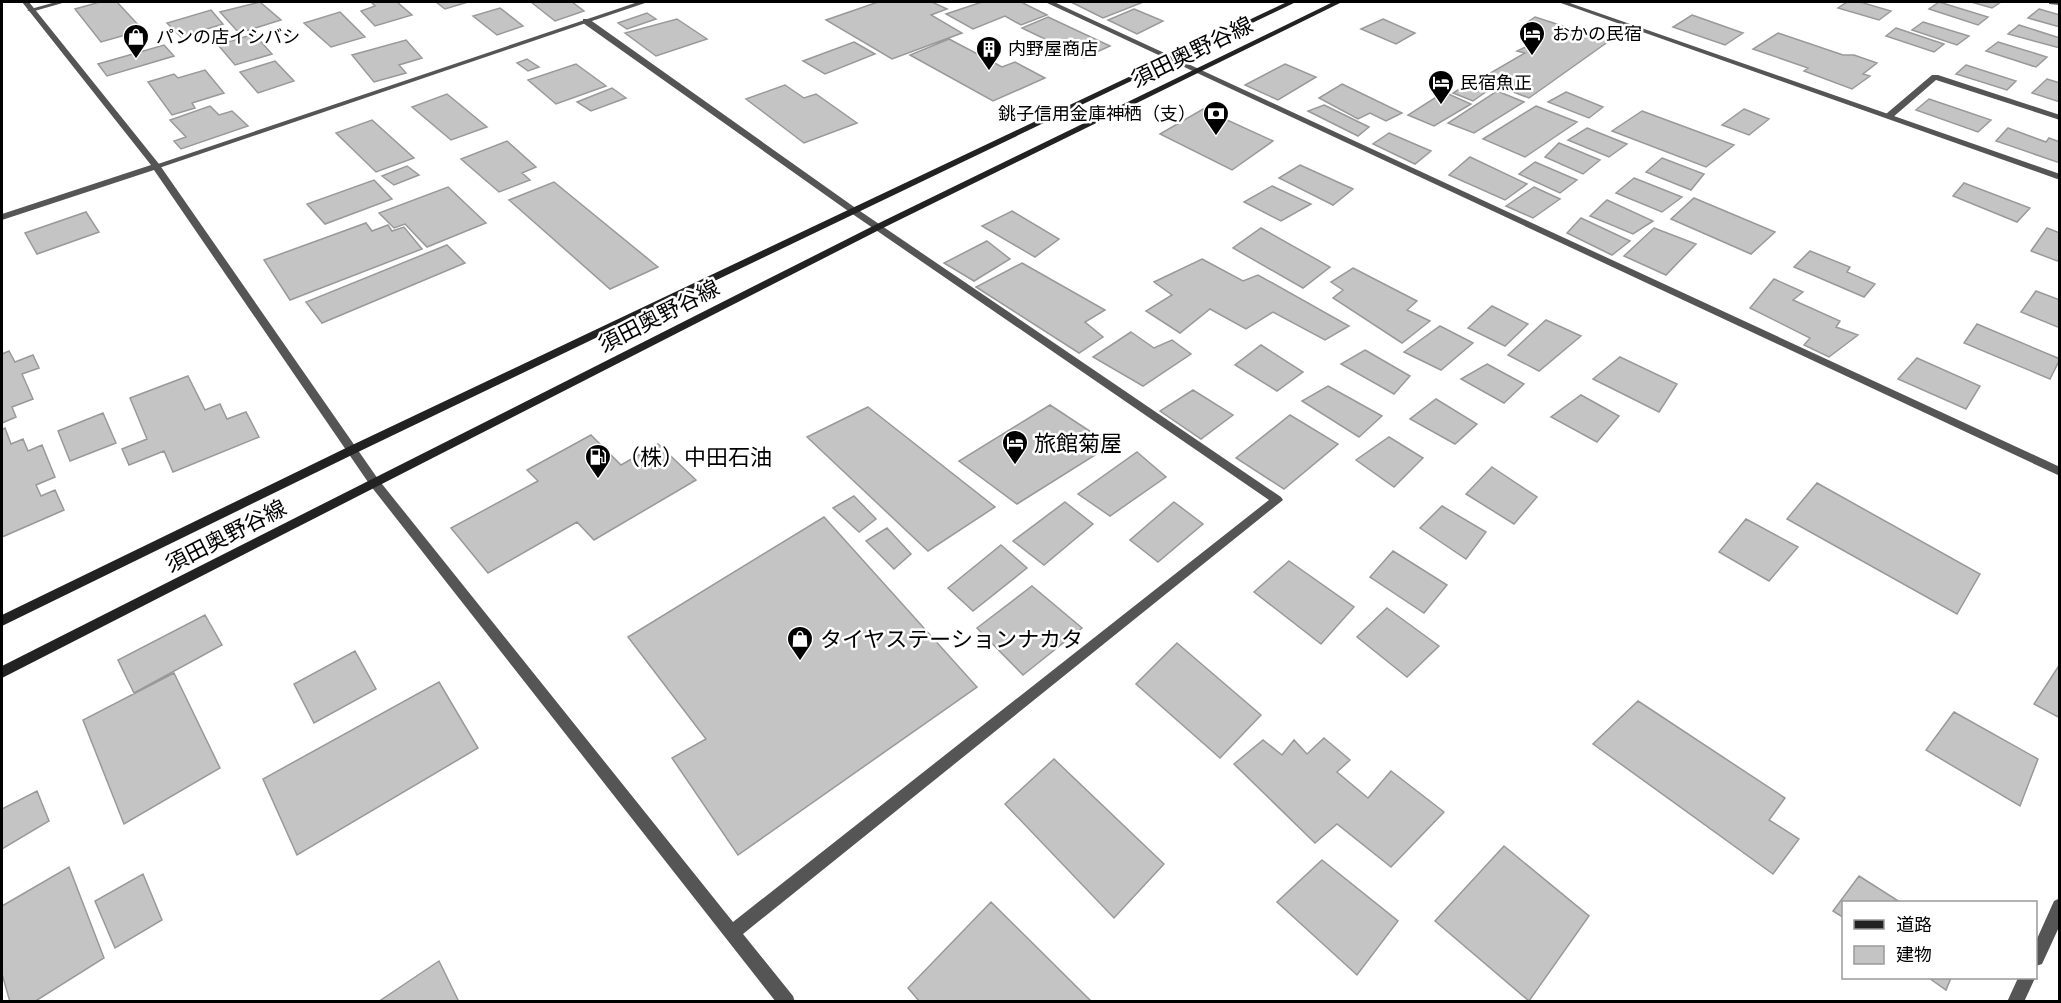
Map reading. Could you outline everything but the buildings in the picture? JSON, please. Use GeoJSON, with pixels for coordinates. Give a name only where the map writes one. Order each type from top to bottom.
{"type":"FeatureCollection","features":[{"type":"Feature","properties":{"kind":"main road","name":"須田奥野谷線"},"geometry":{"type":"LineString","coordinates":[[2,621],[352,450],[1292,2]]}},
{"type":"Feature","properties":{"kind":"main road","name":"須田奥野谷線"},"geometry":{"type":"LineString","coordinates":[[2,672],[880,226],[1338,2]]}},
{"type":"Feature","properties":{"kind":"street"},"geometry":{"type":"LineString","coordinates":[[28,5],[62,2]]}},
{"type":"Feature","properties":{"kind":"street"},"geometry":{"type":"LineString","coordinates":[[2,216],[644,2]]}},
{"type":"Feature","properties":{"kind":"street"},"geometry":{"type":"LineString","coordinates":[[1049,2],[2060,472]]}},
{"type":"Feature","properties":{"kind":"street"},"geometry":{"type":"LineString","coordinates":[[1563,2],[2060,177]]}},
{"type":"Feature","properties":{"kind":"street"},"geometry":{"type":"LineString","coordinates":[[2052,2],[2060,3]]}},
{"type":"Feature","properties":{"kind":"street"},"geometry":{"type":"LineString","coordinates":[[28,5],[156,166],[374,482],[733,932],[786,1002]]}},
{"type":"Feature","properties":{"kind":"street"},"geometry":{"type":"LineString","coordinates":[[586,21],[854,211],[880,226],[1277,500],[733,932]]}},
{"type":"Feature","properties":{"kind":"street"},"geometry":{"type":"LineString","coordinates":[[1889,116],[1935,77],[2060,118]]}},
{"type":"Feature","properties":{"kind":"street"},"geometry":{"type":"LineString","coordinates":[[2037,956],[2060,906]]}},
{"type":"Feature","properties":{"kind":"street"},"geometry":{"type":"LineString","coordinates":[[2016,1002],[2026,979]]}},
{"type":"Feature","properties":{"kind":"place","name":"おかの民宿"},"geometry":{"type":"Point","coordinates":[1532,57]}},
{"type":"Feature","properties":{"kind":"place","name":"パンの店イシバシ"},"geometry":{"type":"Point","coordinates":[136,60]}},
{"type":"Feature","properties":{"kind":"place","name":"内野屋商店"},"geometry":{"type":"Point","coordinates":[989,72]}},
{"type":"Feature","properties":{"kind":"place","name":"民宿魚正"},"geometry":{"type":"Point","coordinates":[1441,106]}},
{"type":"Feature","properties":{"kind":"place","name":"銚子信用金庫神栖（支）"},"geometry":{"type":"Point","coordinates":[1216,137]}},
{"type":"Feature","properties":{"kind":"place","name":"旅館菊屋"},"geometry":{"type":"Point","coordinates":[1015,466]}},
{"type":"Feature","properties":{"kind":"place","name":"（株）中田石油"},"geometry":{"type":"Point","coordinates":[598,480]}},
{"type":"Feature","properties":{"kind":"place","name":"タイヤステーションナカタ"},"geometry":{"type":"Point","coordinates":[800,662]}}]}
